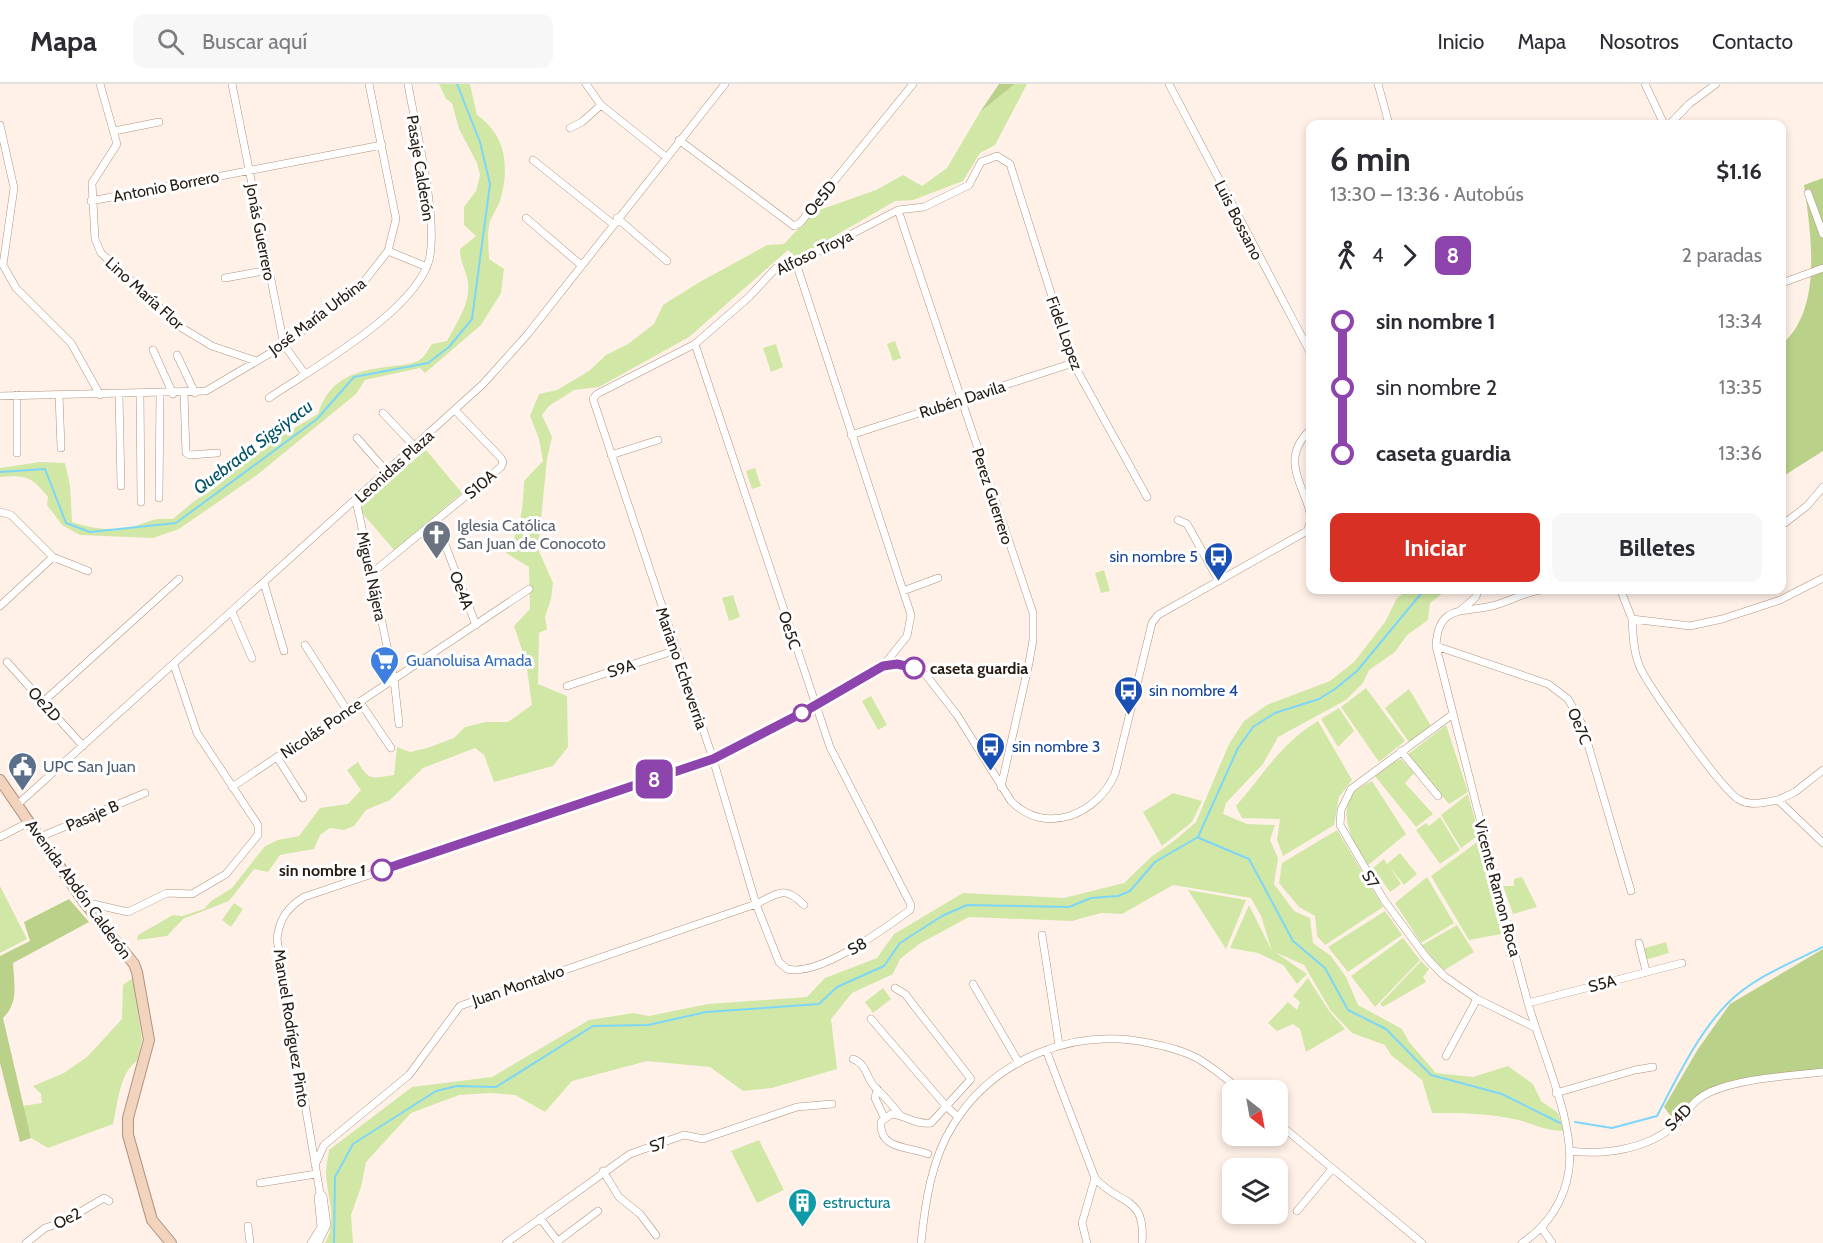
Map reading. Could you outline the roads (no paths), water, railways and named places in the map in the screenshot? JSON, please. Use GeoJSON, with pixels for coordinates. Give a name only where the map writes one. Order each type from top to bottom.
{"type":"FeatureCollection","features":[{"type":"Feature","properties":{"kind":"street","name":"Lino María Flor"},"geometry":{"type":"LineString","coordinates":[[100,84],[114,131],[116,147],[94,176],[92,201],[95,239],[106,258],[182,328],[212,346],[256,361]]}},
{"type":"Feature","properties":{"kind":"street","name":"Jonás Guerrero"},"geometry":{"type":"LineString","coordinates":[[232,84],[284,345],[305,374]]}},
{"type":"Feature","properties":{"kind":"street","name":"José María Urbina"},"geometry":{"type":"LineString","coordinates":[[0,396],[173,394],[195,393],[211,389],[284,345],[359,288],[388,251],[394,236],[396,215],[369,84]]}},
{"type":"Feature","properties":{"kind":"street","name":"Pasaje Calderón"},"geometry":{"type":"LineString","coordinates":[[269,398],[394,312],[416,287],[427,267],[430,255],[430,213],[408,84]]}},
{"type":"Feature","properties":{"kind":"street"},"geometry":{"type":"LineString","coordinates":[[586,84],[601,105],[666,157]]}},
{"type":"Feature","properties":{"kind":"street","name":"Oe5D"},"geometry":{"type":"LineString","coordinates":[[679,140],[794,226],[800,223],[913,84]]}},
{"type":"Feature","properties":{"kind":"street","name":"Luis Bossano"},"geometry":{"type":"LineString","coordinates":[[1169,84],[1306,344]]}},
{"type":"Feature","properties":{"kind":"street"},"geometry":{"type":"LineString","coordinates":[[1378,84],[1388,120]]}},
{"type":"Feature","properties":{"kind":"street"},"geometry":{"type":"LineString","coordinates":[[1645,84],[1662,120]]}},
{"type":"Feature","properties":{"kind":"street"},"geometry":{"type":"LineString","coordinates":[[1674,120],[1689,104],[1716,84]]}},
{"type":"Feature","properties":{"kind":"street","name":"Leonidas Plaza"},"geometry":{"type":"LineString","coordinates":[[17,805],[415,447],[504,362],[723,85]]}},
{"type":"Feature","properties":{"kind":"street"},"geometry":{"type":"LineString","coordinates":[[570,128],[582,122],[601,105]]}},
{"type":"Feature","properties":{"kind":"street"},"geometry":{"type":"LineString","coordinates":[[114,131],[159,122]]}},
{"type":"Feature","properties":{"kind":"street"},"geometry":{"type":"LineString","coordinates":[[0,125],[15,188],[3,265],[16,288],[71,343],[100,395]]}},
{"type":"Feature","properties":{"kind":"street","name":"Antonio Borrero"},"geometry":{"type":"LineString","coordinates":[[92,201],[382,145]]}},
{"type":"Feature","properties":{"kind":"street","name":"Alfoso Troya"},"geometry":{"type":"LineString","coordinates":[[597,394],[695,344],[749,297],[776,268],[796,263],[898,210],[924,207],[969,185],[975,178],[978,167],[986,158],[997,156],[1007,160]]}},
{"type":"Feature","properties":{"kind":"street"},"geometry":{"type":"LineString","coordinates":[[533,160],[667,261]]}},
{"type":"Feature","properties":{"kind":"street","name":"Fidel Lopez"},"geometry":{"type":"LineString","coordinates":[[1007,160],[1073,363],[1147,497]]}},
{"type":"Feature","properties":{"kind":"street"},"geometry":{"type":"LineString","coordinates":[[1808,194],[1823,234]]}},
{"type":"Feature","properties":{"kind":"street","name":"Perez Guerrero"},"geometry":{"type":"LineString","coordinates":[[898,210],[1033,613],[1034,626],[1029,663],[1001,787]]}},
{"type":"Feature","properties":{"kind":"street"},"geometry":{"type":"LineString","coordinates":[[526,218],[581,265]]}},
{"type":"Feature","properties":{"kind":"street"},"geometry":{"type":"LineString","coordinates":[[388,251],[427,267]]}},
{"type":"Feature","properties":{"kind":"street"},"geometry":{"type":"LineString","coordinates":[[796,263],[911,615],[911,625],[899,650],[883,666]]}},
{"type":"Feature","properties":{"kind":"street"},"geometry":{"type":"LineString","coordinates":[[1786,282],[1823,268]]}},
{"type":"Feature","properties":{"kind":"street"},"geometry":{"type":"LineString","coordinates":[[225,278],[269,270]]}},
{"type":"Feature","properties":{"kind":"street","name":"Oe5C"},"geometry":{"type":"LineString","coordinates":[[695,344],[815,705],[839,766],[911,905]]}},
{"type":"Feature","properties":{"kind":"street"},"geometry":{"type":"LineString","coordinates":[[153,350],[173,394]]}},
{"type":"Feature","properties":{"kind":"street"},"geometry":{"type":"LineString","coordinates":[[177,355],[195,393]]}},
{"type":"Feature","properties":{"kind":"street","name":"Rubén Davila"},"geometry":{"type":"LineString","coordinates":[[851,435],[1073,363]]}},
{"type":"Feature","properties":{"kind":"street"},"geometry":{"type":"LineString","coordinates":[[184,393],[186,453],[190,455],[217,453]]}},
{"type":"Feature","properties":{"kind":"street"},"geometry":{"type":"LineString","coordinates":[[140,394],[141,502]]}},
{"type":"Feature","properties":{"kind":"street"},"geometry":{"type":"LineString","coordinates":[[159,498],[160,394]]}},
{"type":"Feature","properties":{"kind":"street","name":"Mariano Echeverria"},"geometry":{"type":"LineString","coordinates":[[597,394],[593,399],[594,406],[713,759],[756,904],[779,962],[792,971]]}},
{"type":"Feature","properties":{"kind":"street"},"geometry":{"type":"LineString","coordinates":[[17,395],[17,453]]}},
{"type":"Feature","properties":{"kind":"street"},"geometry":{"type":"LineString","coordinates":[[59,395],[61,448]]}},
{"type":"Feature","properties":{"kind":"street"},"geometry":{"type":"LineString","coordinates":[[119,395],[121,486]]}},
{"type":"Feature","properties":{"kind":"street","name":"S10A"},"geometry":{"type":"LineString","coordinates":[[372,573],[501,467],[503,462],[455,410]]}},
{"type":"Feature","properties":{"kind":"street"},"geometry":{"type":"LineString","coordinates":[[383,412],[415,447]]}},
{"type":"Feature","properties":{"kind":"street"},"geometry":{"type":"LineString","coordinates":[[1306,434],[1297,444],[1294,461],[1306,507]]}},
{"type":"Feature","properties":{"kind":"street"},"geometry":{"type":"LineString","coordinates":[[357,438],[387,472]]}},
{"type":"Feature","properties":{"kind":"street"},"geometry":{"type":"LineString","coordinates":[[611,455],[658,440]]}},
{"type":"Feature","properties":{"kind":"street"},"geometry":{"type":"LineString","coordinates":[[1786,522],[1807,506],[1823,487]]}},
{"type":"Feature","properties":{"kind":"street","name":"Miguel Nájera"},"geometry":{"type":"LineString","coordinates":[[356,500],[394,679],[399,724]]}},
{"type":"Feature","properties":{"kind":"street"},"geometry":{"type":"LineString","coordinates":[[0,512],[11,515],[53,557],[88,571]]}},
{"type":"Feature","properties":{"kind":"street"},"geometry":{"type":"LineString","coordinates":[[1178,520],[1187,524],[1219,581]]}},
{"type":"Feature","properties":{"kind":"street","name":"Oe4A"},"geometry":{"type":"LineString","coordinates":[[436,521],[476,625]]}},
{"type":"Feature","properties":{"kind":"street"},"geometry":{"type":"LineString","coordinates":[[883,666],[906,665],[926,675],[957,715],[1001,787],[1023,813],[1035,818],[1049,819],[1081,810],[1108,790],[1116,774],[1152,623],[1158,615],[1302,536],[1306,532]]}},
{"type":"Feature","properties":{"kind":"street"},"geometry":{"type":"LineString","coordinates":[[0,606],[53,557]]}},
{"type":"Feature","properties":{"kind":"street"},"geometry":{"type":"LineString","coordinates":[[903,591],[938,578]]}},
{"type":"Feature","properties":{"kind":"street"},"geometry":{"type":"LineString","coordinates":[[1632,619],[1690,626],[1722,619],[1780,600],[1823,578]]}},
{"type":"Feature","properties":{"kind":"street"},"geometry":{"type":"LineString","coordinates":[[43,702],[179,579]]}},
{"type":"Feature","properties":{"kind":"street"},"geometry":{"type":"LineString","coordinates":[[264,583],[284,651]]}},
{"type":"Feature","properties":{"kind":"street","name":"Nicolás Ponce"},"geometry":{"type":"LineString","coordinates":[[232,787],[529,590]]}},
{"type":"Feature","properties":{"kind":"street"},"geometry":{"type":"LineString","coordinates":[[1436,646],[1436,632],[1440,624],[1477,594]]}},
{"type":"Feature","properties":{"kind":"street"},"geometry":{"type":"LineString","coordinates":[[1460,610],[1493,606],[1530,594]]}},
{"type":"Feature","properties":{"kind":"street"},"geometry":{"type":"LineString","coordinates":[[1622,594],[1632,619],[1634,648],[1639,666],[1690,741],[1737,798],[1749,803],[1779,800],[1795,792],[1823,770]]}},
{"type":"Feature","properties":{"kind":"street"},"geometry":{"type":"LineString","coordinates":[[232,612],[252,658]]}},
{"type":"Feature","properties":{"kind":"street"},"geometry":{"type":"LineString","coordinates":[[305,645],[347,710]]}},
{"type":"Feature","properties":{"kind":"street","name":"Vicente Ramon Roca"},"geometry":{"type":"LineString","coordinates":[[1436,646],[1528,1003],[1566,1124],[1569,1169],[1562,1197],[1541,1227],[1522,1243]]}},
{"type":"Feature","properties":{"kind":"street","name":"Oe7C"},"geometry":{"type":"LineString","coordinates":[[1436,646],[1548,684],[1569,699],[1582,724],[1631,891]]}},
{"type":"Feature","properties":{"kind":"street","name":"S9A"},"geometry":{"type":"LineString","coordinates":[[567,686],[676,650]]}},
{"type":"Feature","properties":{"kind":"street","name":"Oe2D"},"geometry":{"type":"LineString","coordinates":[[7,662],[83,746]]}},
{"type":"Feature","properties":{"kind":"street"},"geometry":{"type":"LineString","coordinates":[[84,902],[132,912],[164,894],[192,894],[225,874],[259,830],[258,825],[197,733],[174,665]]}},
{"type":"Feature","properties":{"kind":"street","name":"Manuel Rodríguez Pinto"},"geometry":{"type":"LineString","coordinates":[[316,1170],[277,939],[281,921],[294,903],[304,897],[713,759],[883,666]]}},
{"type":"Feature","properties":{"kind":"street"},"geometry":{"type":"LineString","coordinates":[[360,702],[391,748]]}},
{"type":"Feature","properties":{"kind":"street","name":"S7"},"geometry":{"type":"LineString","coordinates":[[1453,714],[1351,789],[1341,810],[1342,831],[1384,900],[1426,957],[1444,976],[1477,999],[1536,1028]]}},
{"type":"Feature","properties":{"kind":"street"},"geometry":{"type":"LineString","coordinates":[[1401,752],[1438,796]]}},
{"type":"Feature","properties":{"kind":"street"},"geometry":{"type":"LineString","coordinates":[[278,757],[303,798]]}},
{"type":"Feature","properties":{"kind":"street","name":"Avenida Abdón Calderón"},"geometry":{"type":"LineString","coordinates":[[0,780],[84,902],[134,964],[137,972],[149,1040],[128,1118],[128,1135],[152,1220],[171,1243]]}},
{"type":"Feature","properties":{"kind":"street","name":"Pasaje B"},"geometry":{"type":"LineString","coordinates":[[40,837],[145,793]]}},
{"type":"Feature","properties":{"kind":"street"},"geometry":{"type":"LineString","coordinates":[[1779,800],[1823,843]]}},
{"type":"Feature","properties":{"kind":"street"},"geometry":{"type":"LineString","coordinates":[[0,837],[29,822]]}},
{"type":"Feature","properties":{"kind":"street","name":"Juan Montalvo"},"geometry":{"type":"LineString","coordinates":[[316,1170],[324,1145],[409,1075],[460,1006],[788,891],[804,905]]}},
{"type":"Feature","properties":{"kind":"street","name":"S8"},"geometry":{"type":"LineString","coordinates":[[792,971],[805,969],[858,947],[910,910],[911,905]]}},
{"type":"Feature","properties":{"kind":"street"},"geometry":{"type":"LineString","coordinates":[[1042,935],[1059,1045]]}},
{"type":"Feature","properties":{"kind":"street"},"geometry":{"type":"LineString","coordinates":[[1639,943],[1646,971]]}},
{"type":"Feature","properties":{"kind":"street","name":"S5A"},"geometry":{"type":"LineString","coordinates":[[1528,1003],[1679,963]]}},
{"type":"Feature","properties":{"kind":"street"},"geometry":{"type":"LineString","coordinates":[[973,984],[1019,1063]]}},
{"type":"Feature","properties":{"kind":"street"},"geometry":{"type":"LineString","coordinates":[[884,1117],[891,1114],[900,1115],[915,1122],[931,1123],[971,1079],[905,994],[895,988]]}},
{"type":"Feature","properties":{"kind":"street"},"geometry":{"type":"LineString","coordinates":[[1446,1056],[1477,999]]}},
{"type":"Feature","properties":{"kind":"street"},"geometry":{"type":"LineString","coordinates":[[871,1019],[958,1117]]}},
{"type":"Feature","properties":{"kind":"street"},"geometry":{"type":"LineString","coordinates":[[921,1243],[926,1200],[933,1174],[951,1127],[983,1088],[1019,1063],[1059,1045],[1087,1038],[1123,1038],[1168,1047],[1196,1057],[1227,1080]]}},
{"type":"Feature","properties":{"kind":"street"},"geometry":{"type":"LineString","coordinates":[[1046,1050],[1095,1178],[1104,1188],[1137,1207],[1142,1222],[1142,1243]]}},
{"type":"Feature","properties":{"kind":"street"},"geometry":{"type":"LineString","coordinates":[[853,1059],[864,1067],[877,1089],[883,1093],[900,1115]]}},
{"type":"Feature","properties":{"kind":"street"},"geometry":{"type":"LineString","coordinates":[[1556,1093],[1653,1067]]}},
{"type":"Feature","properties":{"kind":"street","name":"S4D"},"geometry":{"type":"LineString","coordinates":[[1569,1150],[1594,1154],[1619,1150],[1651,1140],[1674,1126],[1695,1099],[1714,1091],[1760,1080],[1823,1072]]}},
{"type":"Feature","properties":{"kind":"street"},"geometry":{"type":"LineString","coordinates":[[877,1089],[875,1098],[884,1117],[880,1130],[883,1138],[890,1144],[928,1154]]}},
{"type":"Feature","properties":{"kind":"street","name":"S7"},"geometry":{"type":"LineString","coordinates":[[506,1243],[603,1171],[630,1154],[684,1135],[703,1139],[797,1107],[832,1104]]}},
{"type":"Feature","properties":{"kind":"street"},"geometry":{"type":"LineString","coordinates":[[1288,1132],[1422,1243]]}},
{"type":"Feature","properties":{"kind":"street"},"geometry":{"type":"LineString","coordinates":[[1297,1211],[1332,1169]]}},
{"type":"Feature","properties":{"kind":"street"},"geometry":{"type":"LineString","coordinates":[[260,1183],[316,1170],[327,1221],[318,1243]]}},
{"type":"Feature","properties":{"kind":"street"},"geometry":{"type":"LineString","coordinates":[[603,1171],[619,1197],[640,1214],[656,1235]]}},
{"type":"Feature","properties":{"kind":"street"},"geometry":{"type":"LineString","coordinates":[[1087,1243],[1082,1223],[1095,1178]]}},
{"type":"Feature","properties":{"kind":"street"},"geometry":{"type":"LineString","coordinates":[[311,1243],[321,1227],[318,1197],[320,1193]]}},
{"type":"Feature","properties":{"kind":"street","name":"Oe2"},"geometry":{"type":"LineString","coordinates":[[26,1243],[45,1228],[63,1222],[104,1198],[109,1201]]}},
{"type":"Feature","properties":{"kind":"street"},"geometry":{"type":"LineString","coordinates":[[540,1218],[559,1242],[598,1211]]}},
{"type":"Feature","properties":{"kind":"street"},"geometry":{"type":"LineString","coordinates":[[248,1226],[250,1243]]}},
{"type":"Feature","properties":{"kind":"street"},"geometry":{"type":"LineString","coordinates":[[1541,1227],[1552,1243]]}},
{"type":"Feature","properties":{"kind":"waterway","name":"Quebrada Sigsiyacu"},"geometry":{"type":"LineString","coordinates":[[0,472],[45,469],[66,523],[90,532],[176,523],[317,419],[354,377],[428,363],[449,347],[472,319],[490,184],[480,142],[457,84]]}},
{"type":"Feature","properties":{"kind":"waterway"},"geometry":{"type":"LineString","coordinates":[[334,1243],[335,1177],[353,1144],[436,1091],[457,1086],[496,1087],[593,1026],[648,1025],[706,1012],[819,1004],[837,987],[884,966],[900,943],[942,916],[967,905],[1069,907],[1091,898],[1118,896],[1130,891],[1155,862],[1198,837],[1238,748],[1253,727],[1275,713],[1319,699],[1335,689],[1357,671],[1421,594]]}},
{"type":"Feature","properties":{"kind":"waterway"},"geometry":{"type":"LineString","coordinates":[[1199,838],[1249,859],[1293,941],[1325,968],[1348,1010],[1386,1029],[1431,1075],[1502,1094],[1560,1123]]}},
{"type":"Feature","properties":{"kind":"waterway"},"geometry":{"type":"LineString","coordinates":[[1575,1122],[1612,1128],[1657,1116],[1698,1042],[1728,1003],[1761,978],[1823,947]]}},
{"type":"Feature","properties":{"kind":"place","name":"Iglesia Católica San Juan de Conocoto"},"geometry":{"type":"Point","coordinates":[436,560]}},
{"type":"Feature","properties":{"kind":"place","name":"sin nombre 5"},"geometry":{"type":"Point","coordinates":[1219,582]}},
{"type":"Feature","properties":{"kind":"place","name":"caseta guardia"},"geometry":{"type":"Point","coordinates":[914,668]}},
{"type":"Feature","properties":{"kind":"place","name":"Guanoluisa Amada"},"geometry":{"type":"Point","coordinates":[385,686]}},
{"type":"Feature","properties":{"kind":"place","name":"sin nombre 4"},"geometry":{"type":"Point","coordinates":[1128,716]}},
{"type":"Feature","properties":{"kind":"place","name":"sin nombre 3"},"geometry":{"type":"Point","coordinates":[991,772]}},
{"type":"Feature","properties":{"kind":"place","name":"UPC San Juan"},"geometry":{"type":"Point","coordinates":[22,792]}},
{"type":"Feature","properties":{"kind":"place","name":"sin nombre 1"},"geometry":{"type":"Point","coordinates":[382,870]}},
{"type":"Feature","properties":{"kind":"place","name":"estructura"},"geometry":{"type":"Point","coordinates":[802,1228]}}]}
